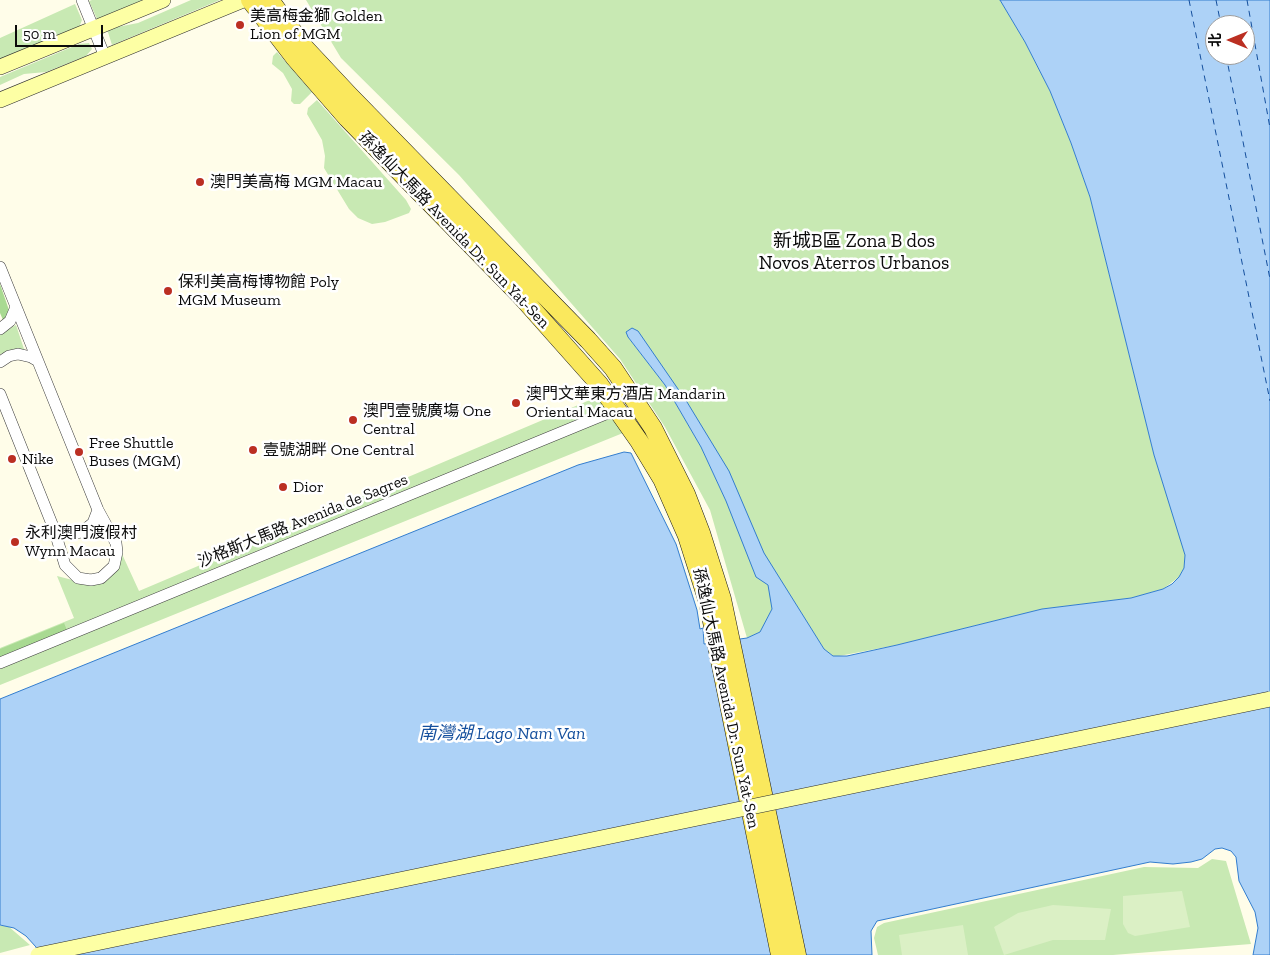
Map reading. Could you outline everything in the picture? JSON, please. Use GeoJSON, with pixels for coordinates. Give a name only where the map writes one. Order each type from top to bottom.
{"type":"FeatureCollection","features":[{"type":"Feature","properties":{"kind":"main road"},"geometry":{"type":"LineString","coordinates":[[0,67],[164,0]]}},
{"type":"Feature","properties":{"kind":"main road"},"geometry":{"type":"LineString","coordinates":[[0,100],[243,0]]}},
{"type":"Feature","properties":{"kind":"main road","name":"孫逸仙大馬路 Avenida Dr. Sun Yat-Sen"},"geometry":{"type":"LineString","coordinates":[[250,0],[294,58],[346,118],[519,294],[599,384],[662,479],[687,536],[708,602],[722,633],[796,955]]}},
{"type":"Feature","properties":{"kind":"main road","name":"孫逸仙大馬路 Avenida Dr. Sun Yat-Sen"},"geometry":{"type":"LineString","coordinates":[[270,0],[306,48],[349,95],[588,340],[635,399],[653,428],[682,486],[712,564],[722,633],[780,955]]}},
{"type":"Feature","properties":{"kind":"main road"},"geometry":{"type":"LineString","coordinates":[[588,340],[602,369],[602,378],[599,384]]}},
{"type":"Feature","properties":{"kind":"main road"},"geometry":{"type":"LineString","coordinates":[[38,955],[1270,699]]}},
{"type":"Feature","properties":{"kind":"street"},"geometry":{"type":"LineString","coordinates":[[82,0],[105,57]]}},
{"type":"Feature","properties":{"kind":"street"},"geometry":{"type":"LineString","coordinates":[[0,267],[98,510],[114,539],[117,552],[114,566],[101,578],[82,579],[70,572],[63,560],[54,529],[0,394]]}},
{"type":"Feature","properties":{"kind":"street"},"geometry":{"type":"LineString","coordinates":[[0,329],[10,320],[16,307]]}},
{"type":"Feature","properties":{"kind":"street"},"geometry":{"type":"LineString","coordinates":[[0,362],[18,354],[31,357],[38,362]]}},
{"type":"Feature","properties":{"kind":"street","name":"沙格斯大馬路 Avenida de Sagres"},"geometry":{"type":"LineString","coordinates":[[0,663],[618,410]]}},
{"type":"Feature","properties":{"kind":"street"},"geometry":{"type":"LineString","coordinates":[[54,529],[68,534],[82,532],[93,524],[98,510]]}},
{"type":"Feature","properties":{"kind":"green space"},"geometry":{"type":"Polygon","coordinates":[[[148,0],[103,19],[97,19],[89,1],[148,0]]]}},
{"type":"Feature","properties":{"kind":"green space"},"geometry":{"type":"Polygon","coordinates":[[[191,0],[220,0],[112,45],[107,29],[138,23],[191,0]]]}},
{"type":"Feature","properties":{"kind":"green space"},"geometry":{"type":"Polygon","coordinates":[[[306,0],[1000,0],[1025,42],[1050,91],[1090,197],[1154,455],[1182,542],[1185,555],[1184,568],[1179,577],[1163,589],[1131,598],[1042,609],[897,645],[839,656],[833,656],[824,649],[783,584],[771,593],[772,609],[760,632],[747,638],[710,510],[665,427],[620,359],[459,175],[341,58],[306,0]],[[628,337],[665,385],[701,447],[726,501],[756,577],[687,402],[677,388],[628,337]]]}},
{"type":"Feature","properties":{"kind":"green space"},"geometry":{"type":"Polygon","coordinates":[[[75,4],[82,20],[78,30],[0,61],[0,38],[75,4]]]}},
{"type":"Feature","properties":{"kind":"green space"},"geometry":{"type":"Polygon","coordinates":[[[89,43],[92,49],[86,56],[46,72],[24,74],[0,85],[0,77],[79,44],[89,43]]]}},
{"type":"Feature","properties":{"kind":"green space"},"geometry":{"type":"Polygon","coordinates":[[[277,52],[312,92],[300,104],[294,104],[291,101],[292,89],[283,73],[272,64],[273,56],[277,52]]]}},
{"type":"Feature","properties":{"kind":"green space"},"geometry":{"type":"Polygon","coordinates":[[[317,100],[406,200],[411,209],[409,213],[385,222],[372,224],[358,218],[349,209],[324,168],[325,156],[322,140],[307,114],[308,108],[317,100]]]}},
{"type":"Feature","properties":{"kind":"green space"},"geometry":{"type":"Polygon","coordinates":[[[0,284],[10,313],[3,320],[0,313],[0,284]]]}},
{"type":"Feature","properties":{"kind":"green space"},"geometry":{"type":"Polygon","coordinates":[[[16,325],[25,352],[16,351],[0,354],[0,334],[16,325]]]}},
{"type":"Feature","properties":{"kind":"green space"},"geometry":{"type":"Polygon","coordinates":[[[597,397],[623,433],[0,685],[0,648],[74,618],[57,576],[88,584],[122,554],[139,591],[597,397]]]}},
{"type":"Feature","properties":{"kind":"green space"},"geometry":{"type":"Polygon","coordinates":[[[64,623],[69,635],[0,663],[0,649],[64,623]]]}},
{"type":"Feature","properties":{"kind":"green space"},"geometry":{"type":"Polygon","coordinates":[[[1212,859],[1226,861],[1251,944],[1113,955],[878,955],[874,938],[877,927],[884,923],[1144,867],[1198,868],[1212,859]]]}},
{"type":"Feature","properties":{"kind":"green space"},"geometry":{"type":"Polygon","coordinates":[[[1182,891],[1190,927],[1135,936],[1128,933],[1123,924],[1123,896],[1182,891]]]}},
{"type":"Feature","properties":{"kind":"green space"},"geometry":{"type":"Polygon","coordinates":[[[1053,905],[1111,909],[1105,940],[1053,940],[1004,955],[994,927],[1018,913],[1053,905]]]}},
{"type":"Feature","properties":{"kind":"green space"},"geometry":{"type":"Polygon","coordinates":[[[963,925],[968,955],[902,955],[899,935],[963,925]]]}},
{"type":"Feature","properties":{"kind":"green space"},"geometry":{"type":"Polygon","coordinates":[[[0,926],[8,926],[30,945],[0,953],[0,926]]]}},
{"type":"Feature","properties":{"kind":"water","name":"南灣湖 Lago Nam Van"},"geometry":{"type":"Polygon","coordinates":[[[1000,0],[1270,0],[1270,955],[1253,955],[1258,928],[1255,912],[1239,881],[1236,857],[1231,851],[1222,848],[1215,849],[1202,859],[1191,862],[1173,864],[1150,862],[877,921],[871,931],[872,955],[37,955],[36,947],[26,936],[14,928],[0,925],[0,699],[578,465],[624,452],[631,453],[676,544],[697,610],[700,629],[703,628],[704,644],[747,638],[760,632],[772,609],[768,585],[756,577],[726,501],[701,447],[665,385],[628,337],[626,332],[632,328],[638,331],[687,402],[729,471],[764,553],[824,649],[833,656],[847,656],[897,645],[1042,609],[1131,598],[1163,589],[1172,584],[1184,568],[1185,555],[1154,455],[1090,197],[1050,91],[1025,42],[1000,0]]]}},
{"type":"Feature","properties":{"kind":"ferry route"},"geometry":{"type":"LineString","coordinates":[[1189,0],[1270,401]]}},
{"type":"Feature","properties":{"kind":"ferry route"},"geometry":{"type":"LineString","coordinates":[[1216,0],[1219,15]]}},
{"type":"Feature","properties":{"kind":"ferry route"},"geometry":{"type":"LineString","coordinates":[[1247,0],[1270,128]]}},
{"type":"Feature","properties":{"kind":"ferry route"},"geometry":{"type":"LineString","coordinates":[[1228,65],[1270,279]]}},
{"type":"Feature","properties":{"kind":"place","name":"美高梅金獅 Golden Lion of MGM"},"geometry":{"type":"Point","coordinates":[240,25]}},
{"type":"Feature","properties":{"kind":"place","name":"澳門美高梅 MGM Macau"},"geometry":{"type":"Point","coordinates":[200,182]}},
{"type":"Feature","properties":{"kind":"place","name":"保利美高梅博物館 Poly MGM Museum"},"geometry":{"type":"Point","coordinates":[168,291]}},
{"type":"Feature","properties":{"kind":"place","name":"澳門文華東方酒店 Mandarin Oriental Macau"},"geometry":{"type":"Point","coordinates":[516,403]}},
{"type":"Feature","properties":{"kind":"place","name":"澳門壹號廣塲 One Central"},"geometry":{"type":"Point","coordinates":[353,420]}},
{"type":"Feature","properties":{"kind":"place","name":"壹號湖畔 One Central"},"geometry":{"type":"Point","coordinates":[253,450]}},
{"type":"Feature","properties":{"kind":"place","name":"Free Shuttle Buses (MGM)"},"geometry":{"type":"Point","coordinates":[79,452]}},
{"type":"Feature","properties":{"kind":"place","name":"Nike"},"geometry":{"type":"Point","coordinates":[12,459]}},
{"type":"Feature","properties":{"kind":"place","name":"Dior"},"geometry":{"type":"Point","coordinates":[283,487]}},
{"type":"Feature","properties":{"kind":"place","name":"永利澳門渡假村 Wynn Macau"},"geometry":{"type":"Point","coordinates":[15,542]}},
{"type":"Feature","properties":{"kind":"district","name":"新城B區 Zona B dos Novos Aterros Urbanos"},"geometry":{"type":"Point","coordinates":[854,253]}}]}
